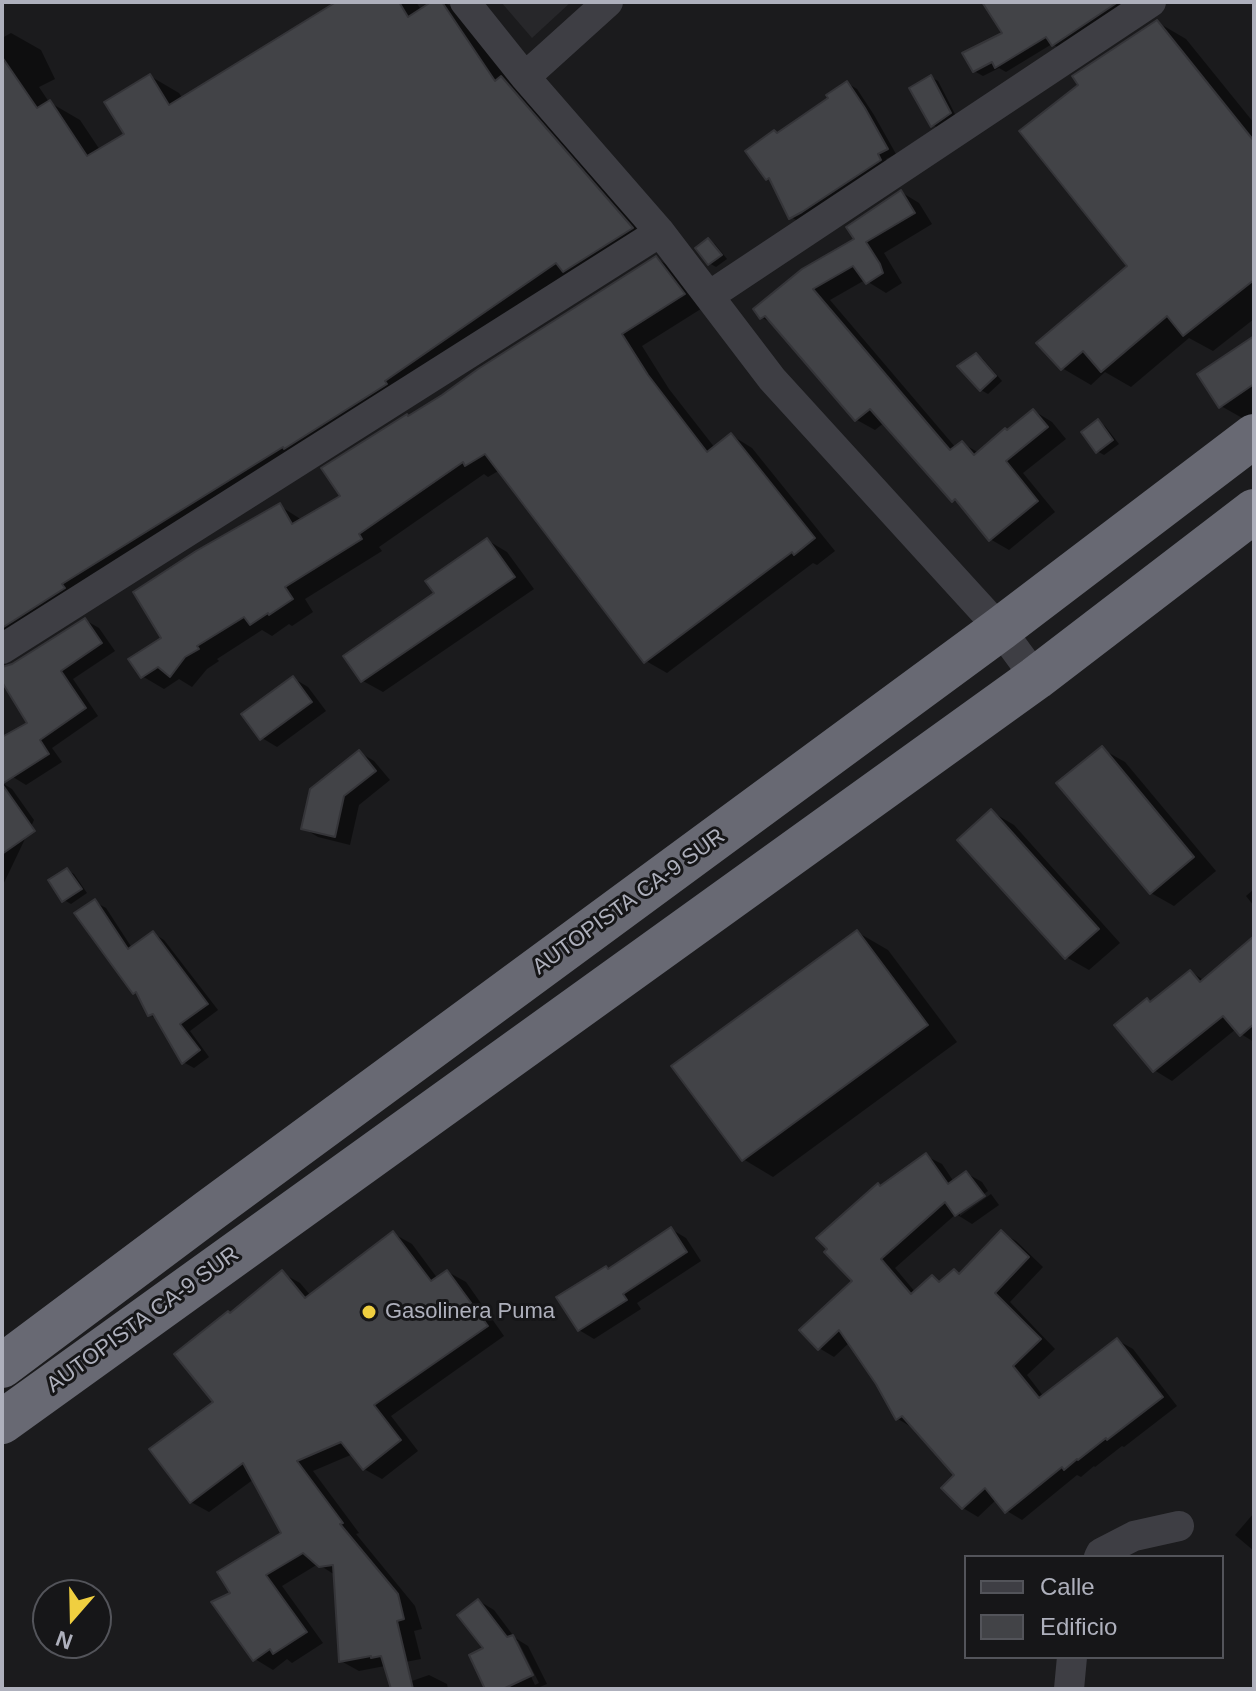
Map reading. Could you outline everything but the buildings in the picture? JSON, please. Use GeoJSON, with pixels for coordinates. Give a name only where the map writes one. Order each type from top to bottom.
{"type":"FeatureCollection","features":[{"type":"Feature","properties":{"kind":"highway","name":"AUTOPISTA CA-9 SUR"},"geometry":{"type":"LineString","coordinates":[[2,1366],[1000,629],[1254,436]]}},
{"type":"Feature","properties":{"kind":"highway","name":"AUTOPISTA CA-9 SUR"},"geometry":{"type":"LineString","coordinates":[[2,1422],[1036,678],[1254,511]]}},
{"type":"Feature","properties":{"kind":"street"},"geometry":{"type":"LineString","coordinates":[[465,2],[525,77],[660,232],[772,379],[1000,629],[1036,678]]}},
{"type":"Feature","properties":{"kind":"street"},"geometry":{"type":"LineString","coordinates":[[525,77],[608,2]]}},
{"type":"Feature","properties":{"kind":"street"},"geometry":{"type":"LineString","coordinates":[[709,296],[1151,2]]}},
{"type":"Feature","properties":{"kind":"street"},"geometry":{"type":"LineString","coordinates":[[2,649],[660,232]]}},
{"type":"Feature","properties":{"kind":"street"},"geometry":{"type":"LineString","coordinates":[[1100,1555],[1134,1536],[1179,1526]]}},
{"type":"Feature","properties":{"kind":"street"},"geometry":{"type":"LineString","coordinates":[[1069,1689],[1072,1659]]}},
{"type":"Feature","properties":{"kind":"shaded area"},"geometry":{"type":"Polygon","coordinates":[[[501,2],[571,2],[532,38],[501,2]]]}},
{"type":"Feature","properties":{"kind":"place","name":"Gasolinera Puma"},"geometry":{"type":"Point","coordinates":[369,1312]}}]}
